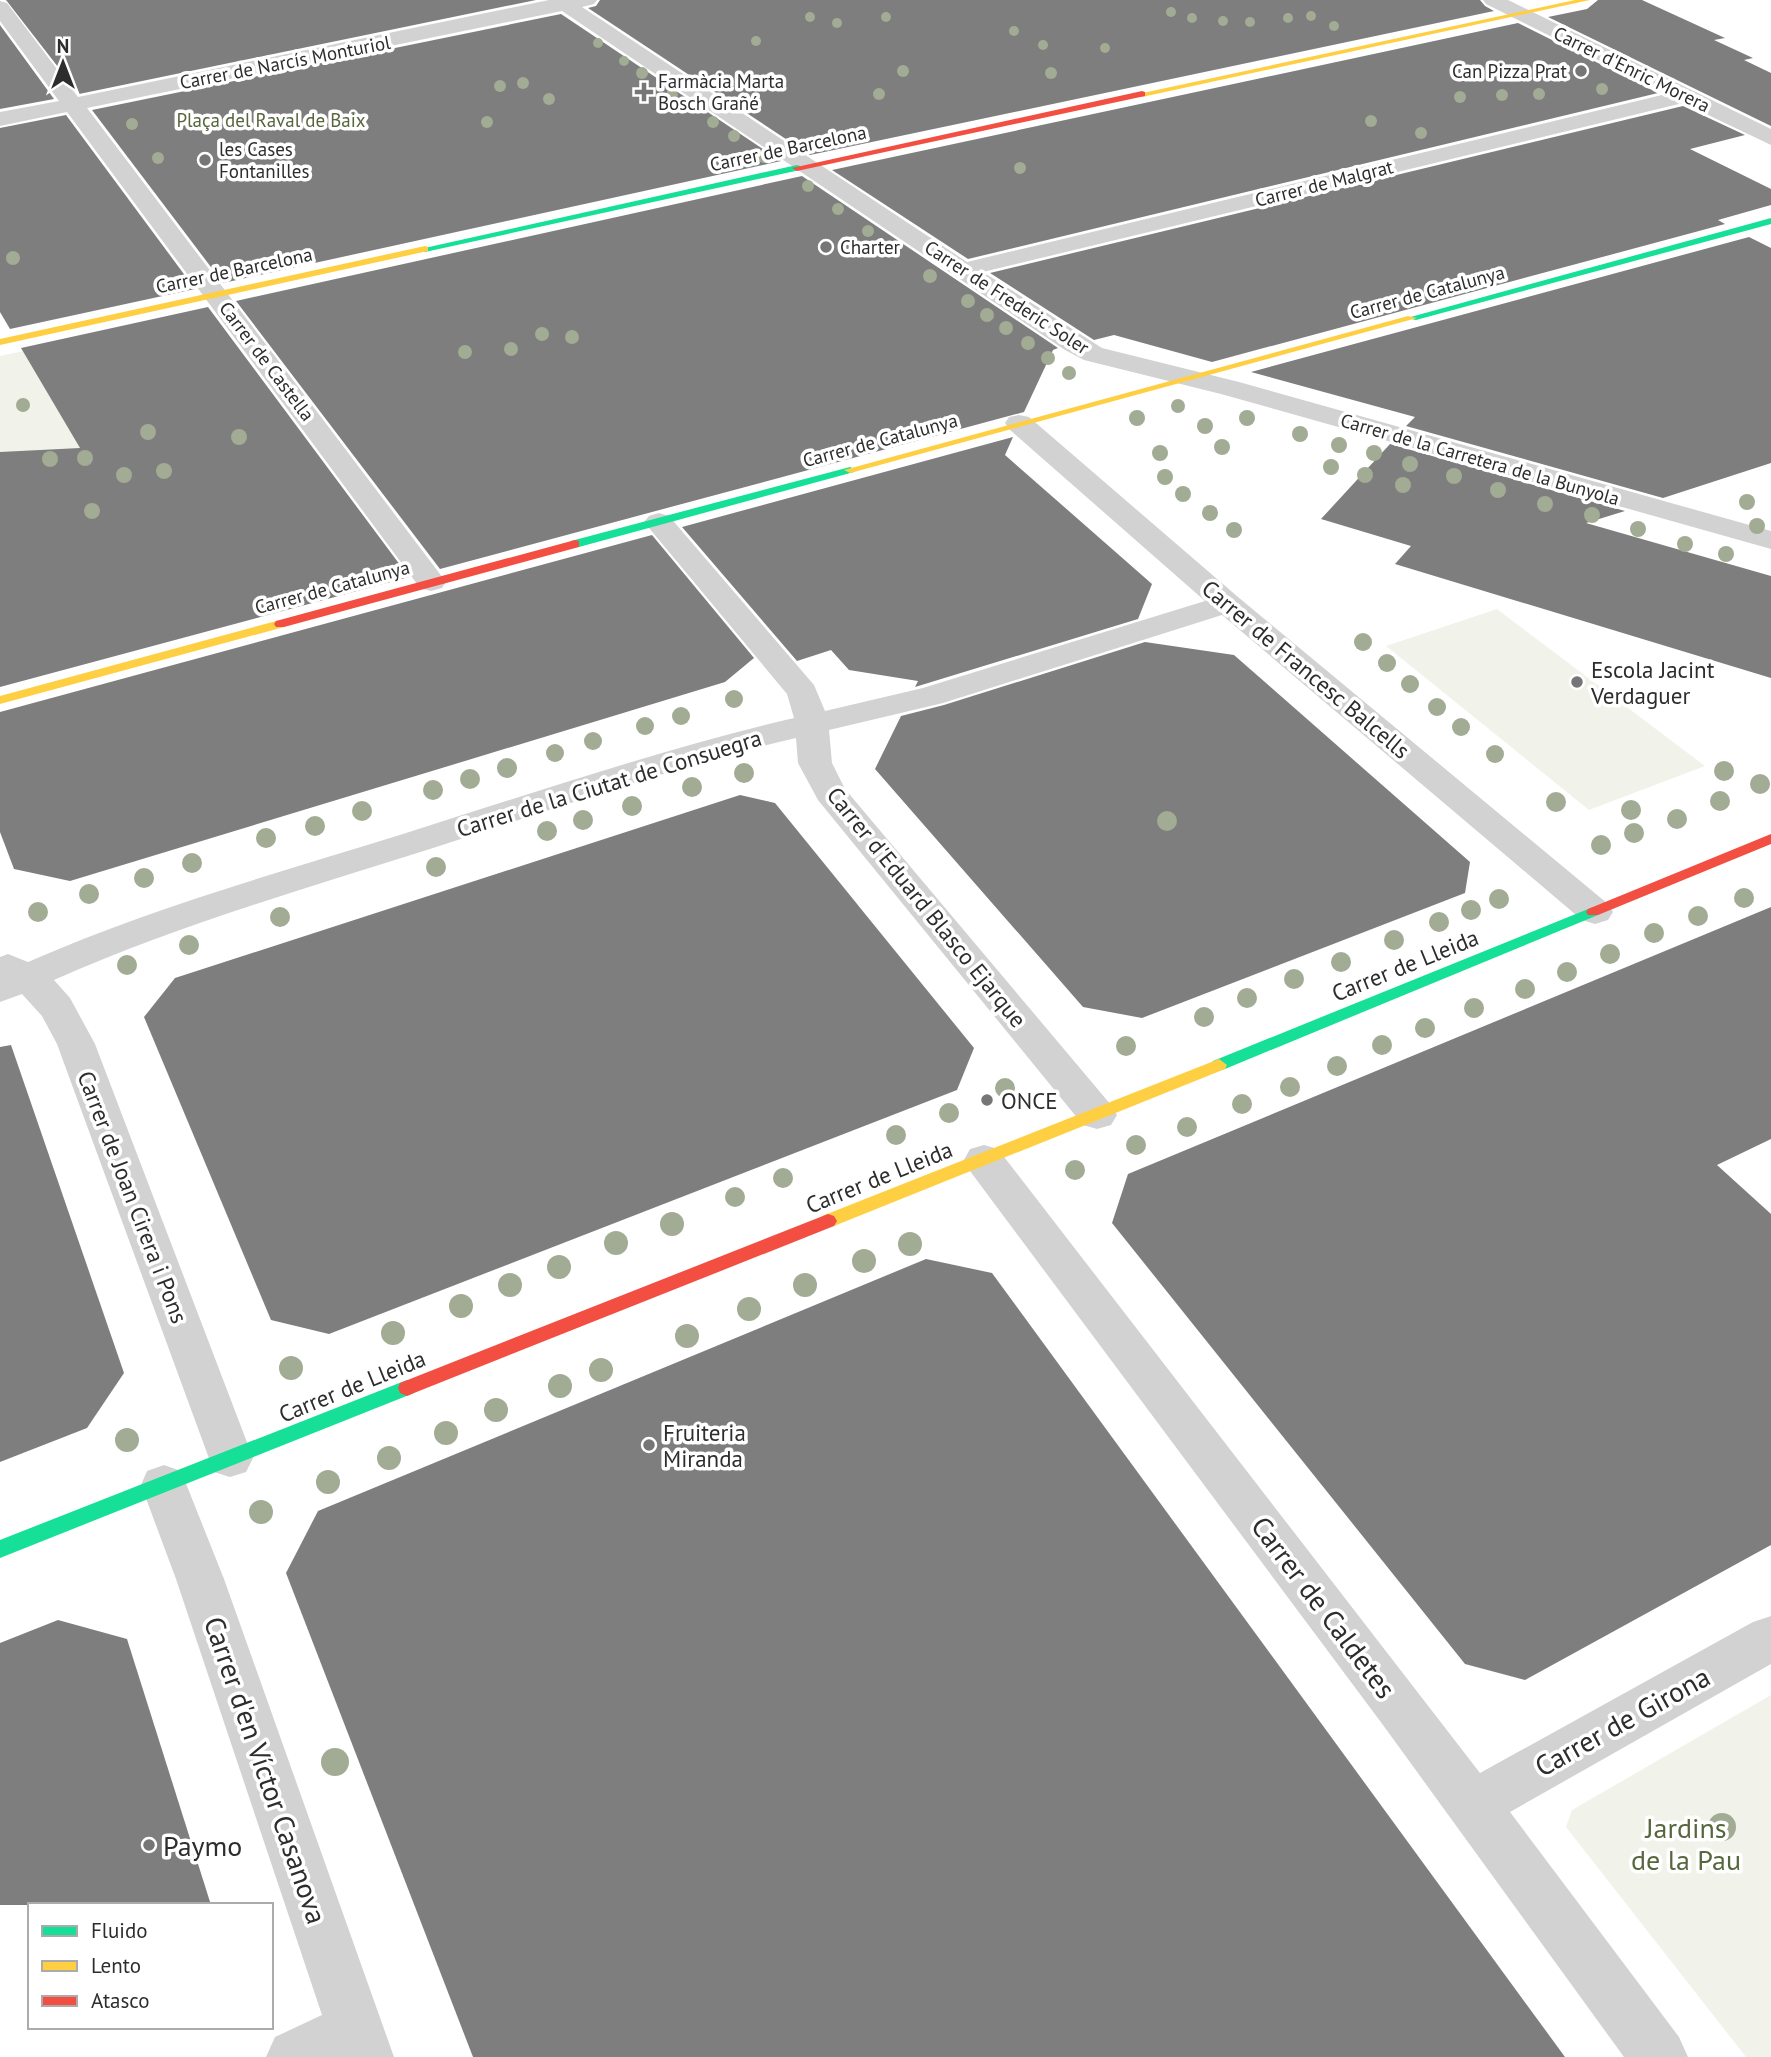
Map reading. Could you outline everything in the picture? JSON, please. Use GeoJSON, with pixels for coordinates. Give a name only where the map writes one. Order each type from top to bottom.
{"type":"FeatureCollection","features":[{"type":"Feature","properties":{"kind":"street","name":"Carrer d'Enric Morera"},"geometry":{"type":"LineString","coordinates":[[1493,0],[1771,138]]}},
{"type":"Feature","properties":{"kind":"street","name":"Carrer de Barcelona"},"geometry":{"type":"LineString","coordinates":[[0,342],[809,165],[1586,0]]}},
{"type":"Feature","properties":{"kind":"street","name":"Carrer de Narcís Monturiol"},"geometry":{"type":"LineString","coordinates":[[0,119],[573,2]]}},
{"type":"Feature","properties":{"kind":"street","name":"Carrer de Frederic Soler"},"geometry":{"type":"LineString","coordinates":[[573,2],[963,270],[1093,354],[1188,379]]}},
{"type":"Feature","properties":{"kind":"street","name":"Carrer de Castella"},"geometry":{"type":"LineString","coordinates":[[0,7],[218,295],[430,582]]}},
{"type":"Feature","properties":{"kind":"street","name":"Carrer de Malgrat"},"geometry":{"type":"LineString","coordinates":[[963,270],[1685,96]]}},
{"type":"Feature","properties":{"kind":"street","name":"Carrer de Catalunya"},"geometry":{"type":"LineString","coordinates":[[0,700],[1771,221]]}},
{"type":"Feature","properties":{"kind":"street","name":"Carrer de la Carretera de la Bunyola"},"geometry":{"type":"LineString","coordinates":[[1188,379],[1771,540]]}},
{"type":"Feature","properties":{"kind":"street","name":"Carrer de Francesc Balcells"},"geometry":{"type":"LineString","coordinates":[[1019,423],[1227,604],[1595,912]]}},
{"type":"Feature","properties":{"kind":"street","name":"Carrer d'Eduard Blasco Ejarque"},"geometry":{"type":"LineString","coordinates":[[659,522],[803,692],[811,725],[815,763],[830,793],[1097,1115]]}},
{"type":"Feature","properties":{"kind":"street","name":"Carrer de la Ciutat de Consuegra"},"geometry":{"type":"LineString","coordinates":[[9,976],[206,908],[664,763],[932,696],[1227,604]]}},
{"type":"Feature","properties":{"kind":"street","name":"Carrer de Lleida"},"geometry":{"type":"LineString","coordinates":[[0,1549],[1097,1115],[1771,839]]}},
{"type":"Feature","properties":{"kind":"street","name":"Carrer de Joan Cirera i Pons"},"geometry":{"type":"LineString","coordinates":[[9,976],[55,1002],[76,1044],[230,1458]]}},
{"type":"Feature","properties":{"kind":"street","name":"Carrer de Caldetes"},"geometry":{"type":"LineString","coordinates":[[984,1160],[1473,1805],[1659,2057]]}},
{"type":"Feature","properties":{"kind":"street","name":"Carrer d'en Víctor Casanova"},"geometry":{"type":"LineString","coordinates":[[164,1485],[205,1592],[360,2043]]}},
{"type":"Feature","properties":{"kind":"street","name":"Carrer de Girona"},"geometry":{"type":"LineString","coordinates":[[1473,1805],[1771,1638]]}},
{"type":"Feature","properties":{"kind":"street"},"geometry":{"type":"LineString","coordinates":[[295,2057],[360,2043]]}},
{"type":"Feature","properties":{"kind":"green space"},"geometry":{"type":"Polygon","coordinates":[[[23,351],[75,439],[254,399],[0,535],[0,356],[23,351]]]}},
{"type":"Feature","properties":{"kind":"green space"},"geometry":{"type":"Polygon","coordinates":[[[1497,609],[1705,766],[1589,810],[1386,646],[1497,609]]]}},
{"type":"Feature","properties":{"kind":"green space","name":"Jardins de la Pau"},"geometry":{"type":"Polygon","coordinates":[[[1771,1695],[1771,2057],[1746,2057],[1566,1827],[1572,1810],[1771,1695]]]}},
{"type":"Feature","properties":{"kind":"building"},"geometry":{"type":"Polygon","coordinates":[[[6,0],[536,0],[79,94],[6,0]]]}},
{"type":"Feature","properties":{"kind":"building"},"geometry":{"type":"Polygon","coordinates":[[[600,0],[1480,0],[1494,11],[810,155],[588,8],[596,6],[600,0]]]}},
{"type":"Feature","properties":{"kind":"building"},"geometry":{"type":"Polygon","coordinates":[[[1598,0],[1642,0],[1725,38],[1714,40],[1753,58],[1744,60],[1771,73],[1771,126],[1548,17],[1587,9],[1598,0]]]}},
{"type":"Feature","properties":{"kind":"building"},"geometry":{"type":"Polygon","coordinates":[[[561,14],[781,161],[223,283],[92,110],[561,14]]]}},
{"type":"Feature","properties":{"kind":"building"},"geometry":{"type":"Polygon","coordinates":[[[1518,23],[1658,93],[968,259],[832,170],[1518,23]]]}},
{"type":"Feature","properties":{"kind":"building"},"geometry":{"type":"Polygon","coordinates":[[[0,25],[54,99],[0,109],[0,25]]]}},
{"type":"Feature","properties":{"kind":"building"},"geometry":{"type":"Polygon","coordinates":[[[1683,106],[1745,135],[1690,149],[1771,189],[1771,205],[1718,220],[1725,224],[1212,362],[1114,335],[1094,340],[990,273],[1683,106]]]}},
{"type":"Feature","properties":{"kind":"building"},"geometry":{"type":"Polygon","coordinates":[[[66,115],[195,289],[10,329],[0,312],[0,128],[66,115]]]}},
{"type":"Feature","properties":{"kind":"building"},"geometry":{"type":"Polygon","coordinates":[[[802,176],[1058,348],[1053,350],[1024,412],[440,569],[236,301],[802,176]]]}},
{"type":"Feature","properties":{"kind":"building"},"geometry":{"type":"Polygon","coordinates":[[[1749,237],[1771,248],[1771,463],[1663,498],[1406,426],[1415,417],[1251,372],[1749,237]]]}},
{"type":"Feature","properties":{"kind":"building"},"geometry":{"type":"Polygon","coordinates":[[[208,307],[409,577],[0,687],[0,452],[80,448],[21,348],[208,307]]]}},
{"type":"Feature","properties":{"kind":"building"},"geometry":{"type":"Polygon","coordinates":[[[1013,437],[1005,455],[1152,584],[1138,619],[915,687],[918,681],[849,670],[831,650],[797,661],[682,527],[1013,437]]]}},
{"type":"Feature","properties":{"kind":"building"},"geometry":{"type":"Polygon","coordinates":[[[1390,444],[1625,511],[1586,523],[1771,576],[1771,678],[1395,564],[1411,546],[1321,519],[1390,444]]]}},
{"type":"Feature","properties":{"kind":"building"},"geometry":{"type":"Polygon","coordinates":[[[652,535],[754,658],[725,682],[70,881],[14,869],[0,832],[0,712],[652,535]]]}},
{"type":"Feature","properties":{"kind":"building"},"geometry":{"type":"Polygon","coordinates":[[[1145,642],[1234,655],[1470,862],[1465,893],[1142,1018],[1083,1007],[875,769],[901,716],[1145,642]]]}},
{"type":"Feature","properties":{"kind":"building"},"geometry":{"type":"Polygon","coordinates":[[[740,795],[775,803],[974,1048],[957,1090],[329,1334],[271,1320],[144,1017],[175,978],[740,795]]]}},
{"type":"Feature","properties":{"kind":"building"},"geometry":{"type":"Polygon","coordinates":[[[1771,907],[1771,1139],[1717,1165],[1771,1214],[1771,1545],[1525,1680],[1465,1664],[1112,1223],[1128,1174],[1771,907]]]}},
{"type":"Feature","properties":{"kind":"building"},"geometry":{"type":"Polygon","coordinates":[[[11,1045],[124,1373],[87,1428],[0,1462],[0,1047],[11,1045]]]}},
{"type":"Feature","properties":{"kind":"building"},"geometry":{"type":"Polygon","coordinates":[[[926,1259],[992,1273],[1565,2057],[473,2057],[286,1573],[318,1511],[926,1259]]]}},
{"type":"Feature","properties":{"kind":"building"},"geometry":{"type":"Polygon","coordinates":[[[58,1620],[127,1639],[210,1903],[0,1905],[0,1643],[58,1620]]]}},
{"type":"Feature","properties":{"kind":"traffic: fast"},"geometry":{"type":"LineString","coordinates":[[425,249],[797,168]]}},
{"type":"Feature","properties":{"kind":"traffic: fast"},"geometry":{"type":"LineString","coordinates":[[1412,318],[1771,221]]}},
{"type":"Feature","properties":{"kind":"traffic: fast"},"geometry":{"type":"LineString","coordinates":[[575,544],[850,470]]}},
{"type":"Feature","properties":{"kind":"traffic: fast"},"geometry":{"type":"LineString","coordinates":[[1219,1065],[1593,912]]}},
{"type":"Feature","properties":{"kind":"traffic: fast"},"geometry":{"type":"LineString","coordinates":[[0,1549],[407,1388]]}},
{"type":"Feature","properties":{"kind":"traffic: slow"},"geometry":{"type":"LineString","coordinates":[[1142,94],[1586,0]]}},
{"type":"Feature","properties":{"kind":"traffic: slow"},"geometry":{"type":"LineString","coordinates":[[0,342],[425,249]]}},
{"type":"Feature","properties":{"kind":"traffic: slow"},"geometry":{"type":"LineString","coordinates":[[850,470],[1412,318]]}},
{"type":"Feature","properties":{"kind":"traffic: slow"},"geometry":{"type":"LineString","coordinates":[[0,700],[280,624]]}},
{"type":"Feature","properties":{"kind":"traffic: slow"},"geometry":{"type":"LineString","coordinates":[[828,1221],[1219,1065]]}},
{"type":"Feature","properties":{"kind":"traffic: jam"},"geometry":{"type":"LineString","coordinates":[[797,168],[1142,94]]}},
{"type":"Feature","properties":{"kind":"traffic: jam"},"geometry":{"type":"LineString","coordinates":[[280,624],[575,544]]}},
{"type":"Feature","properties":{"kind":"traffic: jam"},"geometry":{"type":"LineString","coordinates":[[1593,912],[1771,839]]}},
{"type":"Feature","properties":{"kind":"traffic: jam"},"geometry":{"type":"LineString","coordinates":[[407,1388],[828,1221]]}},
{"type":"Feature","properties":{"kind":"place","name":"Can Pizza Prat"},"geometry":{"type":"Point","coordinates":[1581,71]}},
{"type":"Feature","properties":{"kind":"place","name":"Farmàcia Marta Bosch Grañé"},"geometry":{"type":"Point","coordinates":[644,92]}},
{"type":"Feature","properties":{"kind":"place","name":"les Cases Fontanilles"},"geometry":{"type":"Point","coordinates":[205,160]}},
{"type":"Feature","properties":{"kind":"place","name":"Charter"},"geometry":{"type":"Point","coordinates":[826,247]}},
{"type":"Feature","properties":{"kind":"place","name":"Escola Jacint Verdaguer"},"geometry":{"type":"Point","coordinates":[1577,682]}},
{"type":"Feature","properties":{"kind":"place","name":"ONCE"},"geometry":{"type":"Point","coordinates":[987,1100]}},
{"type":"Feature","properties":{"kind":"place","name":"Fruiteria Miranda"},"geometry":{"type":"Point","coordinates":[649,1445]}},
{"type":"Feature","properties":{"kind":"place","name":"Paymo"},"geometry":{"type":"Point","coordinates":[149,1845]}},
{"type":"Feature","properties":{"kind":"park label","name":"Plaça del Raval de Baix"},"geometry":{"type":"Point","coordinates":[271,120]}}]}
